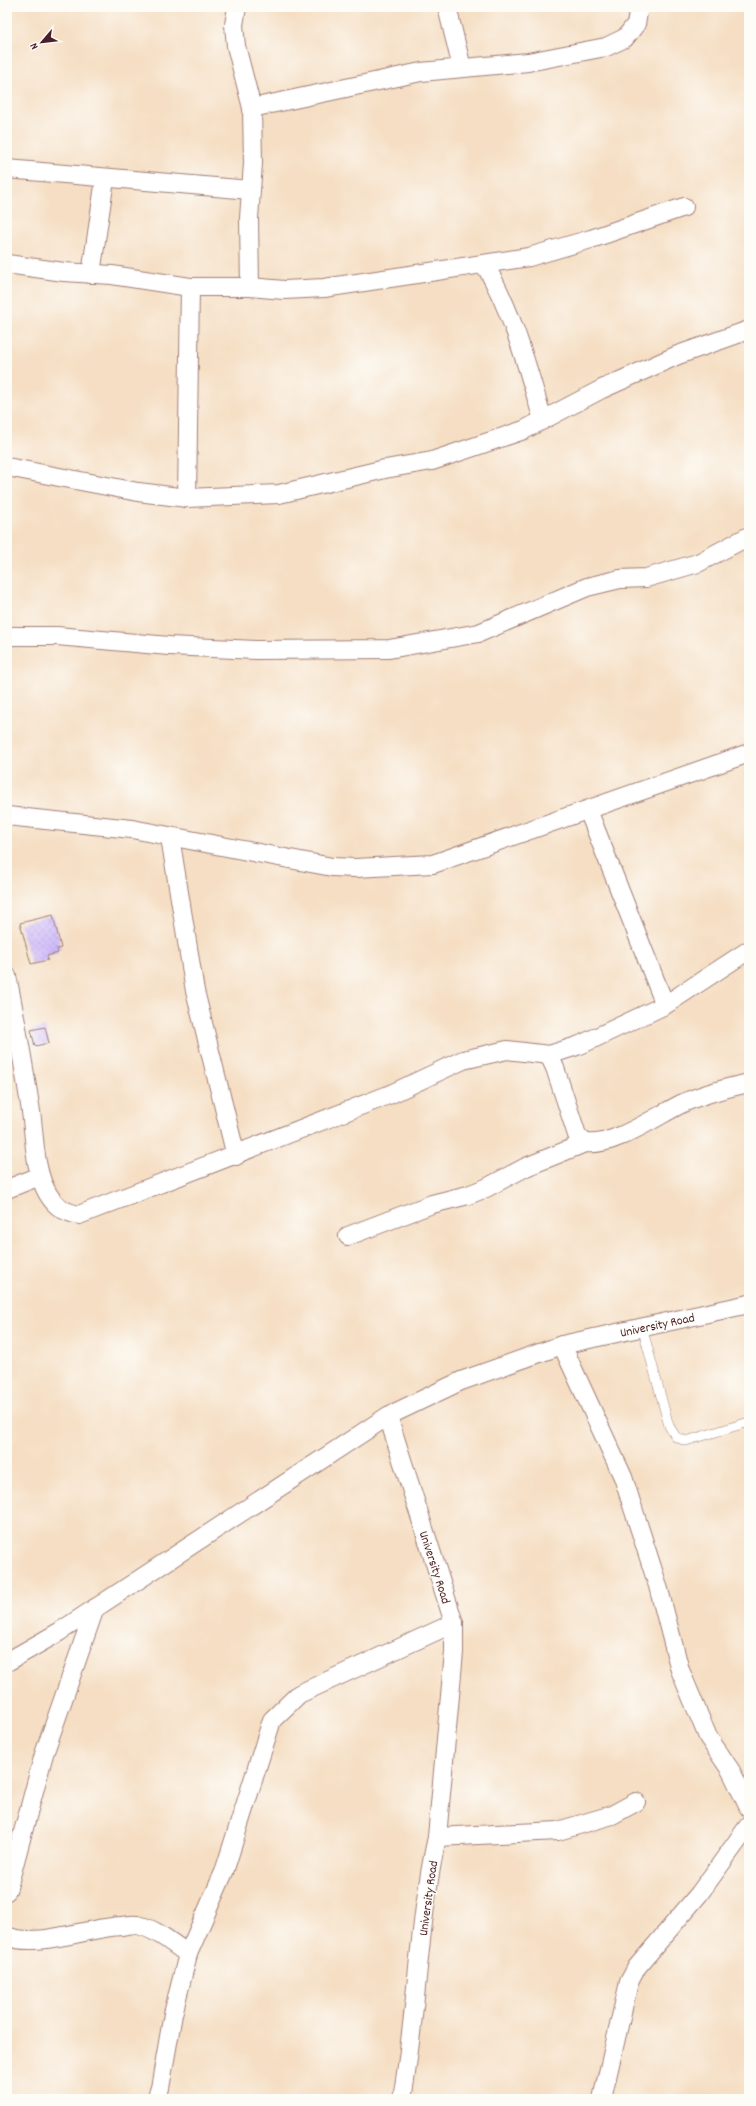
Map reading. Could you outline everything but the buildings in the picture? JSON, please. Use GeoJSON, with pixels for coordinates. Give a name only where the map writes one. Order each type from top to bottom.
{"type":"FeatureCollection","features":[{"type":"Feature","properties":{"kind":"street"},"geometry":{"type":"LineString","coordinates":[[237,7],[234,25],[236,46],[252,108],[253,163],[250,190],[250,287]]}},
{"type":"Feature","properties":{"kind":"street"},"geometry":{"type":"LineString","coordinates":[[447,7],[462,68]]}},
{"type":"Feature","properties":{"kind":"street"},"geometry":{"type":"LineString","coordinates":[[252,108],[421,72],[528,62],[606,47],[625,38],[636,24],[640,7]]}},
{"type":"Feature","properties":{"kind":"street"},"geometry":{"type":"LineString","coordinates":[[7,169],[105,179],[250,190]]}},
{"type":"Feature","properties":{"kind":"street"},"geometry":{"type":"LineString","coordinates":[[91,274],[105,179]]}},
{"type":"Feature","properties":{"kind":"street"},"geometry":{"type":"LineString","coordinates":[[7,264],[190,287],[250,287],[284,290],[324,288],[528,258],[591,239],[684,206]]}},
{"type":"Feature","properties":{"kind":"street"},"geometry":{"type":"LineString","coordinates":[[485,264],[505,303],[518,336],[543,420]]}},
{"type":"Feature","properties":{"kind":"street"},"geometry":{"type":"LineString","coordinates":[[186,498],[190,287]]}},
{"type":"Feature","properties":{"kind":"street"},"geometry":{"type":"LineString","coordinates":[[7,467],[138,492],[186,498],[279,494],[385,469],[432,461],[524,430],[602,389],[678,355],[749,330]]}},
{"type":"Feature","properties":{"kind":"street"},"geometry":{"type":"LineString","coordinates":[[7,636],[57,636],[169,646],[256,650],[390,649],[479,633],[587,587],[620,579],[646,578],[698,563],[749,536]]}},
{"type":"Feature","properties":{"kind":"street"},"geometry":{"type":"LineString","coordinates":[[7,816],[132,829],[332,867],[433,864],[749,753]]}},
{"type":"Feature","properties":{"kind":"street"},"geometry":{"type":"LineString","coordinates":[[588,810],[665,1005]]}},
{"type":"Feature","properties":{"kind":"street"},"geometry":{"type":"LineString","coordinates":[[170,836],[195,991],[236,1156]]}},
{"type":"Feature","properties":{"kind":"street"},"geometry":{"type":"LineString","coordinates":[[7,976],[30,1104],[40,1176],[48,1193],[57,1206],[68,1213],[79,1215],[236,1156],[391,1094],[463,1060],[507,1050],[548,1055],[580,1045],[665,1005],[749,950]]}},
{"type":"Feature","properties":{"kind":"street"},"geometry":{"type":"LineString","coordinates":[[548,1055],[555,1068],[577,1135],[585,1143],[594,1145],[647,1124],[682,1104],[720,1090],[749,1083]]}},
{"type":"Feature","properties":{"kind":"street"},"geometry":{"type":"LineString","coordinates":[[348,1236],[432,1204],[468,1195],[486,1188],[526,1167],[585,1143]]}},
{"type":"Feature","properties":{"kind":"street"},"geometry":{"type":"LineString","coordinates":[[7,1190],[40,1176]]}},
{"type":"Feature","properties":{"kind":"street","name":"University Road"},"geometry":{"type":"LineString","coordinates":[[405,2098],[418,1956],[437,1837],[452,1696],[454,1623],[388,1416],[461,1381],[562,1345],[749,1304]]}},
{"type":"Feature","properties":{"kind":"street"},"geometry":{"type":"LineString","coordinates":[[562,1345],[623,1477],[658,1586],[680,1670],[708,1737],[731,1772],[749,1808]]}},
{"type":"Feature","properties":{"kind":"street"},"geometry":{"type":"LineString","coordinates":[[7,1662],[59,1632],[388,1416]]}},
{"type":"Feature","properties":{"kind":"street"},"geometry":{"type":"LineString","coordinates":[[7,1890],[44,1754],[95,1608]]}},
{"type":"Feature","properties":{"kind":"street"},"geometry":{"type":"LineString","coordinates":[[156,2099],[160,2088],[173,2014],[188,1954],[224,1872],[272,1720],[299,1694],[454,1623]]}},
{"type":"Feature","properties":{"kind":"street"},"geometry":{"type":"LineString","coordinates":[[437,1837],[558,1831],[612,1815],[636,1802]]}},
{"type":"Feature","properties":{"kind":"street"},"geometry":{"type":"LineString","coordinates":[[602,2099],[629,1982],[637,1967],[700,1894],[749,1825]]}},
{"type":"Feature","properties":{"kind":"street"},"geometry":{"type":"LineString","coordinates":[[7,1936],[17,1941],[31,1941],[110,1926],[138,1925],[155,1933],[188,1954]]}},
{"type":"Feature","properties":{"kind":"lane"},"geometry":{"type":"LineString","coordinates":[[642,1327],[669,1426],[676,1437],[686,1441],[749,1422]]}}]}
